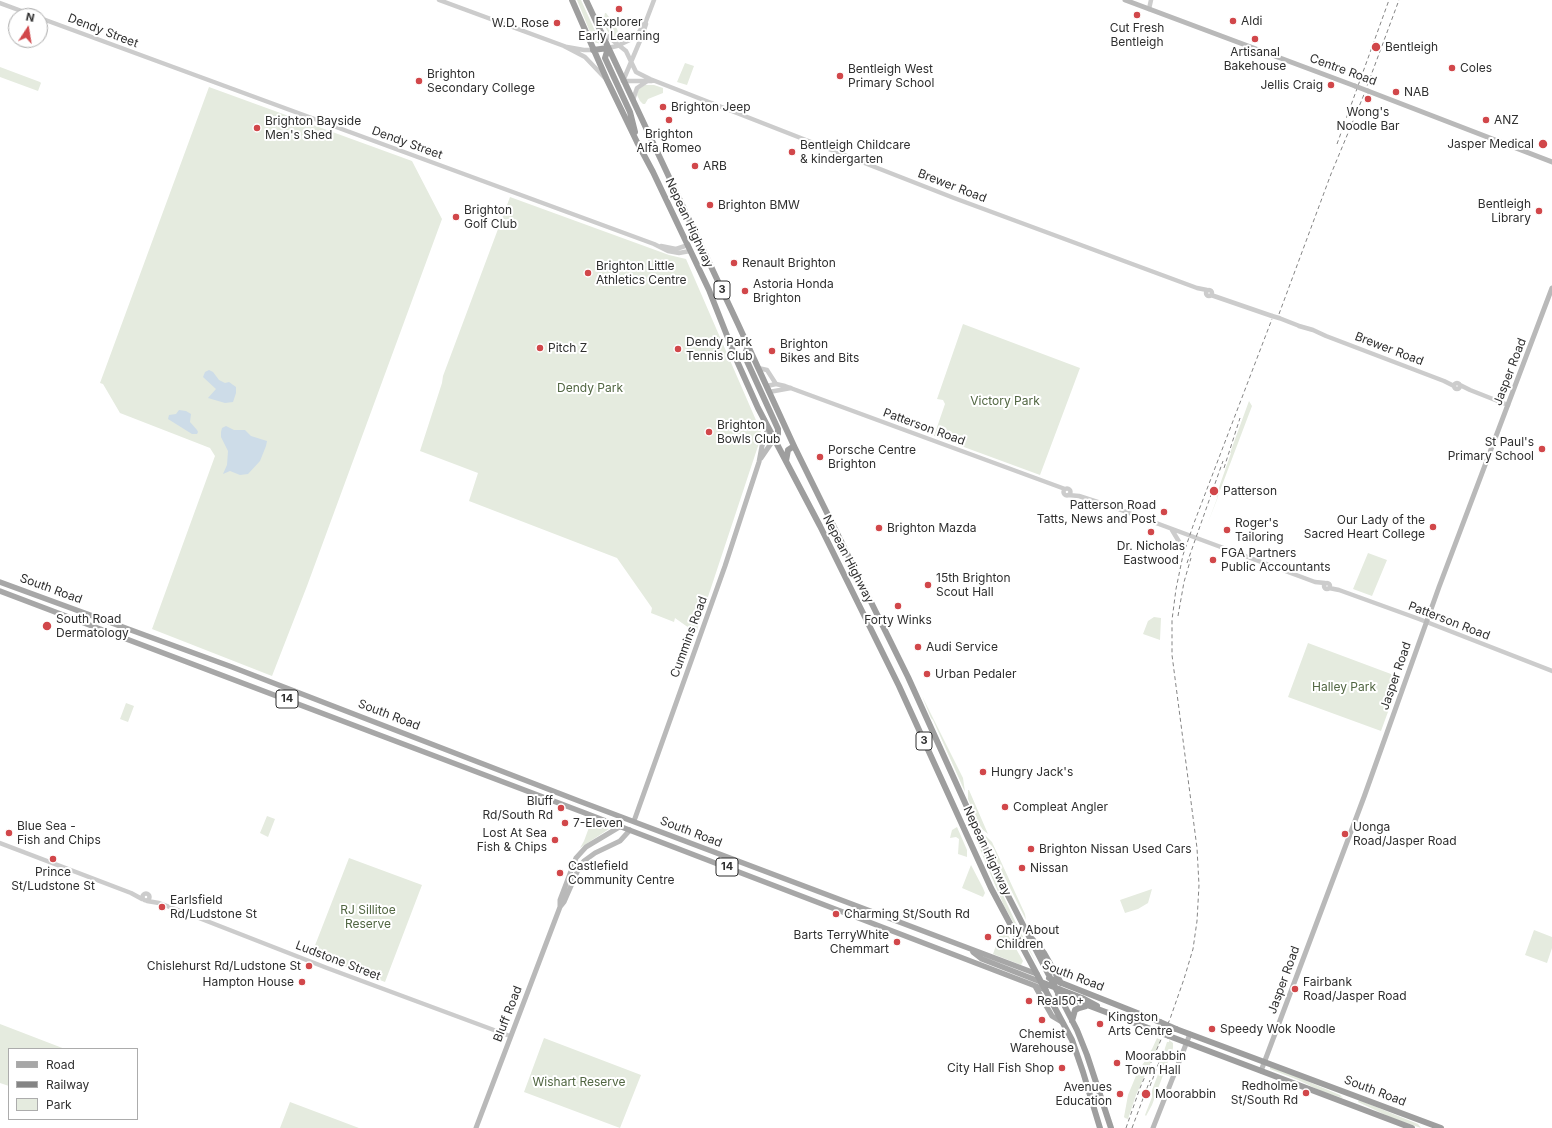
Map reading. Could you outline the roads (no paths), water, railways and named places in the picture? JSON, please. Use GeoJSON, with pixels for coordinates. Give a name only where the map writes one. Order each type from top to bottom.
{"type":"FeatureCollection","features":[{"type":"Feature","properties":{"kind":"highway","name":"Nepean Highway"},"geometry":{"type":"LineString","coordinates":[[572,0],[607,80],[679,225],[751,393],[902,692],[991,888],[1072,1040],[1080,1060],[1100,1128]]}},
{"type":"Feature","properties":{"kind":"highway","name":"Nepean Highway"},"geometry":{"type":"LineString","coordinates":[[586,0],[794,446],[908,677],[1007,894],[1088,1055],[1111,1128]]}},
{"type":"Feature","properties":{"kind":"highway"},"geometry":{"type":"LineString","coordinates":[[594,52],[608,48]]}},
{"type":"Feature","properties":{"kind":"highway"},"geometry":{"type":"LineString","coordinates":[[608,48],[605,58],[631,116],[636,140]]}},
{"type":"Feature","properties":{"kind":"highway"},"geometry":{"type":"LineString","coordinates":[[607,80],[623,81]]}},
{"type":"Feature","properties":{"kind":"highway"},"geometry":{"type":"LineString","coordinates":[[626,104],[633,101]]}},
{"type":"Feature","properties":{"kind":"highway"},"geometry":{"type":"LineString","coordinates":[[679,225],[687,216]]}},
{"type":"Feature","properties":{"kind":"highway"},"geometry":{"type":"LineString","coordinates":[[689,248],[700,243]]}},
{"type":"Feature","properties":{"kind":"highway"},"geometry":{"type":"LineString","coordinates":[[700,272],[700,262],[706,257]]}},
{"type":"Feature","properties":{"kind":"highway"},"geometry":{"type":"LineString","coordinates":[[748,346],[745,354],[778,429],[778,434],[774,439]]}},
{"type":"Feature","properties":{"kind":"highway"},"geometry":{"type":"LineString","coordinates":[[751,393],[768,389]]}},
{"type":"Feature","properties":{"kind":"highway"},"geometry":{"type":"LineString","coordinates":[[786,461],[788,450],[794,446]]}},
{"type":"Feature","properties":{"kind":"highway"},"geometry":{"type":"LineString","coordinates":[[856,599],[866,594]]}},
{"type":"Feature","properties":{"kind":"highway"},"geometry":{"type":"LineString","coordinates":[[968,838],[979,834]]}},
{"type":"Feature","properties":{"kind":"highway"},"geometry":{"type":"LineString","coordinates":[[1027,934],[1038,945],[1062,984]]}},
{"type":"Feature","properties":{"kind":"highway","name":"South Road"},"geometry":{"type":"LineString","coordinates":[[1037,974],[1190,1034],[1441,1128]]}},
{"type":"Feature","properties":{"kind":"highway"},"geometry":{"type":"LineString","coordinates":[[1041,982],[1087,1000],[1107,1013]]}},
{"type":"Feature","properties":{"kind":"highway","name":"South Road"},"geometry":{"type":"LineString","coordinates":[[1046,990],[1412,1128]]}},
{"type":"Feature","properties":{"kind":"highway"},"geometry":{"type":"LineString","coordinates":[[1072,1021],[1076,1010],[1082,1006],[1088,1006]]}},
{"type":"Feature","properties":{"kind":"highway"},"geometry":{"type":"LineString","coordinates":[[1422,1121],[1422,1128]]}},
{"type":"Feature","properties":{"kind":"main road","name":"Centre Road"},"geometry":{"type":"LineString","coordinates":[[1125,0],[1552,162]]}},
{"type":"Feature","properties":{"kind":"main road","name":"Jasper Road"},"geometry":{"type":"LineString","coordinates":[[1261,1071],[1364,797],[1426,622],[1552,288]]}},
{"type":"Feature","properties":{"kind":"main road","name":"Cummins Road"},"geometry":{"type":"LineString","coordinates":[[633,820],[705,623],[759,462],[768,428]]}},
{"type":"Feature","properties":{"kind":"main road","name":"Cummins Road"},"geometry":{"type":"LineString","coordinates":[[759,462],[768,446],[774,439]]}},
{"type":"Feature","properties":{"kind":"main road","name":"South Road"},"geometry":{"type":"LineString","coordinates":[[0,582],[232,668],[1037,974]]}},
{"type":"Feature","properties":{"kind":"main road","name":"South Road"},"geometry":{"type":"LineString","coordinates":[[0,591],[621,826],[915,940],[984,963],[1011,977],[1046,990]]}},
{"type":"Feature","properties":{"kind":"main road"},"geometry":{"type":"LineString","coordinates":[[62,614],[66,606]]}},
{"type":"Feature","properties":{"kind":"main road"},"geometry":{"type":"LineString","coordinates":[[229,677],[232,668]]}},
{"type":"Feature","properties":{"kind":"main road"},"geometry":{"type":"LineString","coordinates":[[389,738],[393,729]]}},
{"type":"Feature","properties":{"kind":"main road"},"geometry":{"type":"LineString","coordinates":[[542,796],[545,788]]}},
{"type":"Feature","properties":{"kind":"main road"},"geometry":{"type":"LineString","coordinates":[[596,817],[599,808]]}},
{"type":"Feature","properties":{"kind":"main road"},"geometry":{"type":"LineString","coordinates":[[621,826],[633,820]]}},
{"type":"Feature","properties":{"kind":"main road"},"geometry":{"type":"LineString","coordinates":[[630,830],[633,820]]}},
{"type":"Feature","properties":{"kind":"main road","name":"Bluff Road"},"geometry":{"type":"LineString","coordinates":[[560,907],[560,900],[578,855],[591,844],[621,826]]}},
{"type":"Feature","properties":{"kind":"main road","name":"Bluff Road"},"geometry":{"type":"LineString","coordinates":[[476,1128],[560,907],[564,902],[578,870],[584,861],[618,842],[630,830]]}},
{"type":"Feature","properties":{"kind":"main road"},"geometry":{"type":"LineString","coordinates":[[776,886],[779,877]]}},
{"type":"Feature","properties":{"kind":"main road"},"geometry":{"type":"LineString","coordinates":[[915,940],[918,930]]}},
{"type":"Feature","properties":{"kind":"main road"},"geometry":{"type":"LineString","coordinates":[[970,949],[984,963],[1009,969],[1041,982]]}},
{"type":"Feature","properties":{"kind":"main road"},"geometry":{"type":"LineString","coordinates":[[1009,969],[1011,977]]}},
{"type":"Feature","properties":{"kind":"main road"},"geometry":{"type":"LineString","coordinates":[[1035,986],[1050,1013],[1062,1022]]}},
{"type":"Feature","properties":{"kind":"main road"},"geometry":{"type":"LineString","coordinates":[[1153,1128],[1190,1034]]}},
{"type":"Feature","properties":{"kind":"street"},"geometry":{"type":"LineString","coordinates":[[439,0],[564,46],[586,58],[607,80]]}},
{"type":"Feature","properties":{"kind":"street"},"geometry":{"type":"LineString","coordinates":[[623,81],[643,34],[654,0]]}},
{"type":"Feature","properties":{"kind":"street"},"geometry":{"type":"LineString","coordinates":[[1147,8],[1150,0]]}},
{"type":"Feature","properties":{"kind":"street"},"geometry":{"type":"LineString","coordinates":[[0,3],[13,8]]}},
{"type":"Feature","properties":{"kind":"street","name":"Dendy Street"},"geometry":{"type":"LineString","coordinates":[[48,21],[677,253],[683,253],[689,248]]}},
{"type":"Feature","properties":{"kind":"street"},"geometry":{"type":"LineString","coordinates":[[608,48],[620,45],[636,37],[646,21]]}},
{"type":"Feature","properties":{"kind":"street"},"geometry":{"type":"LineString","coordinates":[[599,30],[620,45]]}},
{"type":"Feature","properties":{"kind":"street","name":"Brewer Road"},"geometry":{"type":"LineString","coordinates":[[620,45],[628,54],[631,64],[637,73],[656,82],[897,176],[1197,288],[1220,298],[1279,318],[1315,334],[1326,336],[1508,405]]}},
{"type":"Feature","properties":{"kind":"street"},"geometry":{"type":"LineString","coordinates":[[564,46],[594,52]]}},
{"type":"Feature","properties":{"kind":"street"},"geometry":{"type":"LineString","coordinates":[[580,54],[588,56],[594,52]]}},
{"type":"Feature","properties":{"kind":"street","name":"Brewer Road"},"geometry":{"type":"LineString","coordinates":[[623,81],[656,82]]}},
{"type":"Feature","properties":{"kind":"street"},"geometry":{"type":"LineString","coordinates":[[633,101],[638,87],[648,81]]}},
{"type":"Feature","properties":{"kind":"street"},"geometry":{"type":"LineString","coordinates":[[758,368],[767,370],[776,384]]}},
{"type":"Feature","properties":{"kind":"street","name":"Patterson Road"},"geometry":{"type":"LineString","coordinates":[[768,389],[776,384],[784,385],[1051,484],[1069,493],[1187,534],[1426,622],[1552,671]]}},
{"type":"Feature","properties":{"kind":"street"},"geometry":{"type":"LineString","coordinates":[[768,389],[791,388]]}},
{"type":"Feature","properties":{"kind":"street"},"geometry":{"type":"LineString","coordinates":[[1171,529],[1182,545]]}},
{"type":"Feature","properties":{"kind":"street","name":"Ludstone Street"},"geometry":{"type":"LineString","coordinates":[[0,843],[145,897],[326,968],[510,1036]]}},
{"type":"Feature","properties":{"kind":"water"},"geometry":{"type":"Polygon","coordinates":[[[209,370],[213,372],[219,380],[225,383],[229,382],[236,387],[233,402],[225,403],[208,398],[216,389],[203,377],[205,372],[209,370]]]}},
{"type":"Feature","properties":{"kind":"water"},"geometry":{"type":"Polygon","coordinates":[[[179,410],[186,411],[191,414],[190,422],[197,430],[197,434],[192,434],[168,419],[169,415],[176,414],[179,410]]]}},
{"type":"Feature","properties":{"kind":"water"},"geometry":{"type":"Polygon","coordinates":[[[226,426],[234,430],[245,430],[251,436],[267,441],[260,461],[248,474],[240,475],[230,471],[223,474],[227,465],[228,451],[221,437],[221,432],[222,428],[226,426]]]}},
{"type":"Feature","properties":{"kind":"railway"},"geometry":{"type":"LineString","coordinates":[[1337,144],[1389,0]]}},
{"type":"Feature","properties":{"kind":"railway"},"geometry":{"type":"LineString","coordinates":[[1279,314],[1331,174],[1363,97],[1399,0]]}},
{"type":"Feature","properties":{"kind":"railway"},"geometry":{"type":"LineString","coordinates":[[1126,1128],[1140,1088],[1170,1019],[1184,979],[1193,949],[1197,921],[1199,885],[1197,848],[1172,655],[1172,620],[1176,589],[1183,555],[1194,523],[1272,319]]}},
{"type":"Feature","properties":{"kind":"railway"},"geometry":{"type":"LineString","coordinates":[[1224,468],[1240,418]]}},
{"type":"Feature","properties":{"kind":"railway"},"geometry":{"type":"LineString","coordinates":[[1187,563],[1223,461]]}},
{"type":"Feature","properties":{"kind":"railway"},"geometry":{"type":"LineString","coordinates":[[1178,616],[1184,582],[1191,558]]}},
{"type":"Feature","properties":{"kind":"railway"},"geometry":{"type":"LineString","coordinates":[[1150,1086],[1164,1049]]}},
{"type":"Feature","properties":{"kind":"railway"},"geometry":{"type":"LineString","coordinates":[[1132,1128],[1150,1080]]}},
{"type":"Feature","properties":{"kind":"place","name":"Explorer Early Learning"},"geometry":{"type":"Point","coordinates":[619,9]}},
{"type":"Feature","properties":{"kind":"place","name":"Cut Fresh Bentleigh"},"geometry":{"type":"Point","coordinates":[1137,15]}},
{"type":"Feature","properties":{"kind":"place","name":"Aldi"},"geometry":{"type":"Point","coordinates":[1233,21]}},
{"type":"Feature","properties":{"kind":"place","name":"W.D. Rose"},"geometry":{"type":"Point","coordinates":[557,23]}},
{"type":"Feature","properties":{"kind":"place","name":"Artisanal Bakehouse"},"geometry":{"type":"Point","coordinates":[1255,39]}},
{"type":"Feature","properties":{"kind":"place","name":"Bentleigh"},"geometry":{"type":"Point","coordinates":[1376,47]}},
{"type":"Feature","properties":{"kind":"place","name":"Coles"},"geometry":{"type":"Point","coordinates":[1452,68]}},
{"type":"Feature","properties":{"kind":"place","name":"Bentleigh West Primary School"},"geometry":{"type":"Point","coordinates":[840,76]}},
{"type":"Feature","properties":{"kind":"place","name":"Brighton Secondary College"},"geometry":{"type":"Point","coordinates":[419,81]}},
{"type":"Feature","properties":{"kind":"place","name":"Jellis Craig"},"geometry":{"type":"Point","coordinates":[1331,85]}},
{"type":"Feature","properties":{"kind":"place","name":"NAB"},"geometry":{"type":"Point","coordinates":[1396,92]}},
{"type":"Feature","properties":{"kind":"place","name":"Wong's Noodle Bar"},"geometry":{"type":"Point","coordinates":[1368,99]}},
{"type":"Feature","properties":{"kind":"place","name":"Brighton Jeep"},"geometry":{"type":"Point","coordinates":[663,107]}},
{"type":"Feature","properties":{"kind":"place","name":"Brighton Alfa Romeo"},"geometry":{"type":"Point","coordinates":[669,120]}},
{"type":"Feature","properties":{"kind":"place","name":"ANZ"},"geometry":{"type":"Point","coordinates":[1486,120]}},
{"type":"Feature","properties":{"kind":"place","name":"Brighton Bayside Men's Shed"},"geometry":{"type":"Point","coordinates":[257,128]}},
{"type":"Feature","properties":{"kind":"place","name":"Jasper Medical"},"geometry":{"type":"Point","coordinates":[1543,144]}},
{"type":"Feature","properties":{"kind":"place","name":"Bentleigh Childcare & kindergarten"},"geometry":{"type":"Point","coordinates":[792,152]}},
{"type":"Feature","properties":{"kind":"place","name":"ARB"},"geometry":{"type":"Point","coordinates":[695,166]}},
{"type":"Feature","properties":{"kind":"place","name":"Brighton BMW"},"geometry":{"type":"Point","coordinates":[710,205]}},
{"type":"Feature","properties":{"kind":"place","name":"Bentleigh Library"},"geometry":{"type":"Point","coordinates":[1539,211]}},
{"type":"Feature","properties":{"kind":"place","name":"Brighton Golf Club"},"geometry":{"type":"Point","coordinates":[456,217]}},
{"type":"Feature","properties":{"kind":"place","name":"Renault Brighton"},"geometry":{"type":"Point","coordinates":[734,263]}},
{"type":"Feature","properties":{"kind":"place","name":"Brighton Little Athletics Centre"},"geometry":{"type":"Point","coordinates":[588,273]}},
{"type":"Feature","properties":{"kind":"place","name":"Astoria Honda Brighton"},"geometry":{"type":"Point","coordinates":[745,291]}},
{"type":"Feature","properties":{"kind":"place","name":"Pitch Z"},"geometry":{"type":"Point","coordinates":[540,348]}},
{"type":"Feature","properties":{"kind":"place","name":"Dendy Park Tennis Club"},"geometry":{"type":"Point","coordinates":[678,349]}},
{"type":"Feature","properties":{"kind":"place","name":"Brighton Bikes and Bits"},"geometry":{"type":"Point","coordinates":[772,351]}},
{"type":"Feature","properties":{"kind":"place","name":"Brighton Bowls Club"},"geometry":{"type":"Point","coordinates":[709,432]}},
{"type":"Feature","properties":{"kind":"place","name":"St Paul's Primary School"},"geometry":{"type":"Point","coordinates":[1542,449]}},
{"type":"Feature","properties":{"kind":"place","name":"Porsche Centre Brighton"},"geometry":{"type":"Point","coordinates":[820,457]}},
{"type":"Feature","properties":{"kind":"place","name":"Patterson"},"geometry":{"type":"Point","coordinates":[1214,491]}},
{"type":"Feature","properties":{"kind":"place","name":"Patterson Road Tatts, News and Post"},"geometry":{"type":"Point","coordinates":[1164,512]}},
{"type":"Feature","properties":{"kind":"place","name":"Our Lady of the Sacred Heart College"},"geometry":{"type":"Point","coordinates":[1433,527]}},
{"type":"Feature","properties":{"kind":"place","name":"Brighton Mazda"},"geometry":{"type":"Point","coordinates":[879,528]}},
{"type":"Feature","properties":{"kind":"place","name":"Roger's Tailoring"},"geometry":{"type":"Point","coordinates":[1227,530]}},
{"type":"Feature","properties":{"kind":"place","name":"Dr. Nicholas Eastwood"},"geometry":{"type":"Point","coordinates":[1151,532]}},
{"type":"Feature","properties":{"kind":"place","name":"FGA Partners Public Accountants"},"geometry":{"type":"Point","coordinates":[1213,560]}},
{"type":"Feature","properties":{"kind":"place","name":"15th Brighton Scout Hall"},"geometry":{"type":"Point","coordinates":[928,585]}},
{"type":"Feature","properties":{"kind":"place","name":"Forty Winks"},"geometry":{"type":"Point","coordinates":[898,606]}},
{"type":"Feature","properties":{"kind":"place","name":"South Road Dermatology"},"geometry":{"type":"Point","coordinates":[47,626]}},
{"type":"Feature","properties":{"kind":"place","name":"Audi Service"},"geometry":{"type":"Point","coordinates":[918,647]}},
{"type":"Feature","properties":{"kind":"place","name":"Urban Pedaler"},"geometry":{"type":"Point","coordinates":[927,674]}},
{"type":"Feature","properties":{"kind":"place","name":"Hungry Jack's"},"geometry":{"type":"Point","coordinates":[983,772]}},
{"type":"Feature","properties":{"kind":"place","name":"Compleat Angler"},"geometry":{"type":"Point","coordinates":[1005,807]}},
{"type":"Feature","properties":{"kind":"place","name":"Bluff Rd/South Rd"},"geometry":{"type":"Point","coordinates":[561,808]}},
{"type":"Feature","properties":{"kind":"place","name":"7-Eleven"},"geometry":{"type":"Point","coordinates":[565,823]}},
{"type":"Feature","properties":{"kind":"place","name":"Blue Sea - Fish and Chips"},"geometry":{"type":"Point","coordinates":[9,833]}},
{"type":"Feature","properties":{"kind":"place","name":"Uonga Road/Jasper Road"},"geometry":{"type":"Point","coordinates":[1345,834]}},
{"type":"Feature","properties":{"kind":"place","name":"Lost At Sea Fish & Chips"},"geometry":{"type":"Point","coordinates":[555,840]}},
{"type":"Feature","properties":{"kind":"place","name":"Brighton Nissan Used Cars"},"geometry":{"type":"Point","coordinates":[1031,849]}},
{"type":"Feature","properties":{"kind":"place","name":"Prince St/Ludstone St"},"geometry":{"type":"Point","coordinates":[53,859]}},
{"type":"Feature","properties":{"kind":"place","name":"Nissan"},"geometry":{"type":"Point","coordinates":[1022,868]}},
{"type":"Feature","properties":{"kind":"place","name":"Castlefield Community Centre"},"geometry":{"type":"Point","coordinates":[560,873]}},
{"type":"Feature","properties":{"kind":"place","name":"Earlsfield Rd/Ludstone St"},"geometry":{"type":"Point","coordinates":[162,907]}},
{"type":"Feature","properties":{"kind":"place","name":"Charming St/South Rd"},"geometry":{"type":"Point","coordinates":[836,914]}},
{"type":"Feature","properties":{"kind":"place","name":"Only About Children"},"geometry":{"type":"Point","coordinates":[988,937]}},
{"type":"Feature","properties":{"kind":"place","name":"Barts TerryWhite Chemmart"},"geometry":{"type":"Point","coordinates":[897,942]}},
{"type":"Feature","properties":{"kind":"place","name":"Chislehurst Rd/Ludstone St"},"geometry":{"type":"Point","coordinates":[309,966]}},
{"type":"Feature","properties":{"kind":"place","name":"Hampton House"},"geometry":{"type":"Point","coordinates":[302,982]}},
{"type":"Feature","properties":{"kind":"place","name":"Fairbank Road/Jasper Road"},"geometry":{"type":"Point","coordinates":[1295,989]}},
{"type":"Feature","properties":{"kind":"place","name":"Real50+"},"geometry":{"type":"Point","coordinates":[1029,1001]}},
{"type":"Feature","properties":{"kind":"place","name":"Chemist Warehouse"},"geometry":{"type":"Point","coordinates":[1042,1020]}},
{"type":"Feature","properties":{"kind":"place","name":"Kingston Arts Centre"},"geometry":{"type":"Point","coordinates":[1100,1024]}},
{"type":"Feature","properties":{"kind":"place","name":"Speedy Wok Noodle"},"geometry":{"type":"Point","coordinates":[1212,1029]}},
{"type":"Feature","properties":{"kind":"place","name":"Moorabbin Town Hall"},"geometry":{"type":"Point","coordinates":[1117,1063]}},
{"type":"Feature","properties":{"kind":"place","name":"City Hall Fish Shop"},"geometry":{"type":"Point","coordinates":[1062,1068]}},
{"type":"Feature","properties":{"kind":"place","name":"Redholme St/South Rd"},"geometry":{"type":"Point","coordinates":[1306,1093]}},
{"type":"Feature","properties":{"kind":"place","name":"Avenues Education"},"geometry":{"type":"Point","coordinates":[1120,1094]}},
{"type":"Feature","properties":{"kind":"place","name":"Moorabbin"},"geometry":{"type":"Point","coordinates":[1146,1094]}},
{"type":"Feature","properties":{"kind":"park label","name":"Dendy Park"},"geometry":{"type":"Point","coordinates":[590,388]}},
{"type":"Feature","properties":{"kind":"park label","name":"Victory Park"},"geometry":{"type":"Point","coordinates":[1005,401]}},
{"type":"Feature","properties":{"kind":"park label","name":"Halley Park"},"geometry":{"type":"Point","coordinates":[1344,687]}},
{"type":"Feature","properties":{"kind":"park label","name":"RJ Sillitoe Reserve"},"geometry":{"type":"Point","coordinates":[368,917]}},
{"type":"Feature","properties":{"kind":"park label","name":"Wishart Reserve"},"geometry":{"type":"Point","coordinates":[579,1082]}}]}
